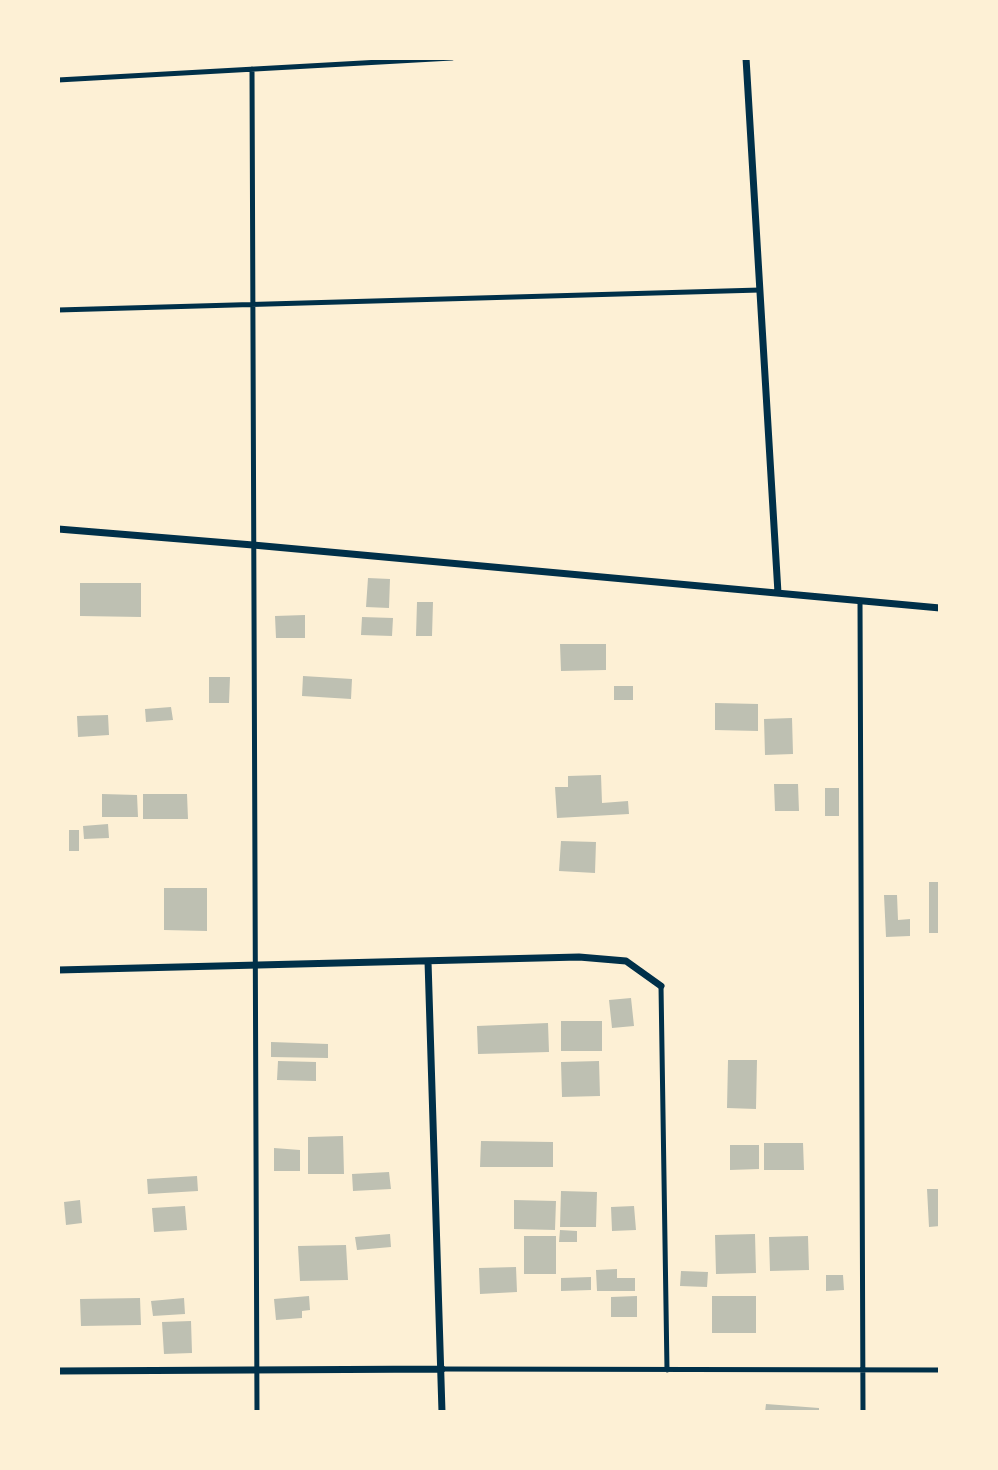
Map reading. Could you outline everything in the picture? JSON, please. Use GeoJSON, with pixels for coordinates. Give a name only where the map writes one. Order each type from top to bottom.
{"type":"FeatureCollection","features":[{"type":"Feature","properties":{"kind":"street"},"geometry":{"type":"LineString","coordinates":[[746,58],[778,593]]}},
{"type":"Feature","properties":{"kind":"street"},"geometry":{"type":"LineString","coordinates":[[58,529],[940,608]]}},
{"type":"Feature","properties":{"kind":"street"},"geometry":{"type":"LineString","coordinates":[[58,971],[579,957],[626,961],[661,986]]}},
{"type":"Feature","properties":{"kind":"street"},"geometry":{"type":"LineString","coordinates":[[428,961],[442,1412]]}},
{"type":"Feature","properties":{"kind":"street"},"geometry":{"type":"LineString","coordinates":[[58,1371],[442,1369]]}},
{"type":"Feature","properties":{"kind":"lane"},"geometry":{"type":"LineString","coordinates":[[58,80],[452,58]]}},
{"type":"Feature","properties":{"kind":"lane"},"geometry":{"type":"LineString","coordinates":[[252,69],[257,1412]]}},
{"type":"Feature","properties":{"kind":"lane"},"geometry":{"type":"LineString","coordinates":[[58,310],[760,290]]}},
{"type":"Feature","properties":{"kind":"lane"},"geometry":{"type":"LineString","coordinates":[[860,601],[863,1412]]}},
{"type":"Feature","properties":{"kind":"lane"},"geometry":{"type":"LineString","coordinates":[[661,986],[667,1370]]}},
{"type":"Feature","properties":{"kind":"lane"},"geometry":{"type":"LineString","coordinates":[[442,1369],[940,1370]]}},
{"type":"Feature","properties":{"kind":"building"},"geometry":{"type":"Polygon","coordinates":[[[368,578],[390,579],[389,608],[366,607],[368,578]]]}},
{"type":"Feature","properties":{"kind":"building"},"geometry":{"type":"Polygon","coordinates":[[[80,583],[141,583],[141,617],[80,616],[80,583]]]}},
{"type":"Feature","properties":{"kind":"building"},"geometry":{"type":"Polygon","coordinates":[[[417,602],[433,602],[432,636],[416,636],[417,602]]]}},
{"type":"Feature","properties":{"kind":"building"},"geometry":{"type":"Polygon","coordinates":[[[305,615],[305,638],[276,638],[275,616],[305,615]]]}},
{"type":"Feature","properties":{"kind":"building"},"geometry":{"type":"Polygon","coordinates":[[[362,617],[393,618],[392,636],[361,635],[362,617]]]}},
{"type":"Feature","properties":{"kind":"building"},"geometry":{"type":"Polygon","coordinates":[[[560,644],[606,644],[606,670],[561,671],[560,644]]]}},
{"type":"Feature","properties":{"kind":"building"},"geometry":{"type":"Polygon","coordinates":[[[303,676],[352,679],[351,699],[302,696],[303,676]]]}},
{"type":"Feature","properties":{"kind":"building"},"geometry":{"type":"Polygon","coordinates":[[[209,677],[230,677],[229,703],[209,703],[209,677]]]}},
{"type":"Feature","properties":{"kind":"building"},"geometry":{"type":"Polygon","coordinates":[[[614,686],[633,686],[633,700],[614,700],[614,686]]]}},
{"type":"Feature","properties":{"kind":"building"},"geometry":{"type":"Polygon","coordinates":[[[715,703],[758,704],[758,731],[715,730],[715,703]]]}},
{"type":"Feature","properties":{"kind":"building"},"geometry":{"type":"Polygon","coordinates":[[[171,707],[173,720],[146,722],[145,709],[171,707]]]}},
{"type":"Feature","properties":{"kind":"building"},"geometry":{"type":"Polygon","coordinates":[[[108,715],[109,735],[78,737],[77,716],[108,715]]]}},
{"type":"Feature","properties":{"kind":"building"},"geometry":{"type":"Polygon","coordinates":[[[792,718],[793,754],[765,755],[764,719],[792,718]]]}},
{"type":"Feature","properties":{"kind":"building"},"geometry":{"type":"Polygon","coordinates":[[[601,775],[602,803],[628,801],[629,814],[557,818],[555,787],[568,787],[568,776],[601,775]]]}},
{"type":"Feature","properties":{"kind":"building"},"geometry":{"type":"Polygon","coordinates":[[[774,784],[798,784],[799,811],[775,811],[774,784]]]}},
{"type":"Feature","properties":{"kind":"building"},"geometry":{"type":"Polygon","coordinates":[[[825,788],[839,788],[839,816],[825,816],[825,788]]]}},
{"type":"Feature","properties":{"kind":"building"},"geometry":{"type":"Polygon","coordinates":[[[102,794],[137,795],[138,817],[102,817],[102,794]]]}},
{"type":"Feature","properties":{"kind":"building"},"geometry":{"type":"Polygon","coordinates":[[[143,794],[187,794],[188,819],[143,819],[143,794]]]}},
{"type":"Feature","properties":{"kind":"building"},"geometry":{"type":"Polygon","coordinates":[[[108,824],[109,838],[84,839],[83,826],[108,824]]]}},
{"type":"Feature","properties":{"kind":"building"},"geometry":{"type":"Polygon","coordinates":[[[69,830],[79,830],[79,851],[69,851],[69,830]]]}},
{"type":"Feature","properties":{"kind":"building"},"geometry":{"type":"Polygon","coordinates":[[[561,841],[596,842],[595,873],[559,871],[561,841]]]}},
{"type":"Feature","properties":{"kind":"building"},"geometry":{"type":"Polygon","coordinates":[[[929,882],[940,882],[940,933],[929,933],[929,882]]]}},
{"type":"Feature","properties":{"kind":"building"},"geometry":{"type":"Polygon","coordinates":[[[164,888],[207,888],[207,931],[164,930],[164,888]]]}},
{"type":"Feature","properties":{"kind":"building"},"geometry":{"type":"Polygon","coordinates":[[[884,895],[897,895],[898,920],[910,919],[910,936],[886,937],[884,895]]]}},
{"type":"Feature","properties":{"kind":"building"},"geometry":{"type":"Polygon","coordinates":[[[631,998],[634,1026],[612,1028],[609,1000],[631,998]]]}},
{"type":"Feature","properties":{"kind":"building"},"geometry":{"type":"Polygon","coordinates":[[[561,1021],[602,1021],[602,1051],[561,1051],[561,1021]]]}},
{"type":"Feature","properties":{"kind":"building"},"geometry":{"type":"Polygon","coordinates":[[[548,1023],[549,1052],[478,1054],[477,1026],[548,1023]]]}},
{"type":"Feature","properties":{"kind":"building"},"geometry":{"type":"Polygon","coordinates":[[[271,1042],[328,1044],[328,1058],[271,1057],[271,1042]]]}},
{"type":"Feature","properties":{"kind":"building"},"geometry":{"type":"Polygon","coordinates":[[[728,1060],[757,1060],[756,1109],[727,1108],[728,1060]]]}},
{"type":"Feature","properties":{"kind":"building"},"geometry":{"type":"Polygon","coordinates":[[[278,1061],[316,1062],[316,1081],[277,1080],[278,1061]]]}},
{"type":"Feature","properties":{"kind":"building"},"geometry":{"type":"Polygon","coordinates":[[[599,1061],[600,1096],[562,1097],[561,1062],[599,1061]]]}},
{"type":"Feature","properties":{"kind":"building"},"geometry":{"type":"Polygon","coordinates":[[[343,1136],[344,1174],[308,1174],[308,1137],[343,1136]]]}},
{"type":"Feature","properties":{"kind":"building"},"geometry":{"type":"Polygon","coordinates":[[[481,1141],[553,1142],[553,1167],[480,1167],[481,1141]]]}},
{"type":"Feature","properties":{"kind":"building"},"geometry":{"type":"Polygon","coordinates":[[[764,1143],[803,1143],[804,1170],[764,1170],[764,1143]]]}},
{"type":"Feature","properties":{"kind":"building"},"geometry":{"type":"Polygon","coordinates":[[[730,1145],[759,1145],[759,1169],[730,1170],[730,1145]]]}},
{"type":"Feature","properties":{"kind":"building"},"geometry":{"type":"Polygon","coordinates":[[[274,1148],[300,1150],[300,1171],[274,1171],[274,1148]]]}},
{"type":"Feature","properties":{"kind":"building"},"geometry":{"type":"Polygon","coordinates":[[[389,1172],[391,1189],[353,1191],[352,1174],[389,1172]]]}},
{"type":"Feature","properties":{"kind":"building"},"geometry":{"type":"Polygon","coordinates":[[[197,1176],[198,1191],[148,1194],[147,1179],[197,1176]]]}},
{"type":"Feature","properties":{"kind":"building"},"geometry":{"type":"Polygon","coordinates":[[[927,1189],[940,1189],[940,1226],[929,1227],[927,1189]]]}},
{"type":"Feature","properties":{"kind":"building"},"geometry":{"type":"Polygon","coordinates":[[[561,1191],[597,1192],[596,1227],[560,1227],[561,1191]]]}},
{"type":"Feature","properties":{"kind":"building"},"geometry":{"type":"Polygon","coordinates":[[[80,1200],[82,1223],[66,1225],[64,1202],[80,1200]]]}},
{"type":"Feature","properties":{"kind":"building"},"geometry":{"type":"Polygon","coordinates":[[[514,1200],[556,1201],[555,1230],[514,1229],[514,1200]]]}},
{"type":"Feature","properties":{"kind":"building"},"geometry":{"type":"Polygon","coordinates":[[[185,1206],[187,1230],[154,1232],[152,1208],[185,1206]]]}},
{"type":"Feature","properties":{"kind":"building"},"geometry":{"type":"Polygon","coordinates":[[[634,1206],[636,1230],[612,1231],[611,1207],[634,1206]]]}},
{"type":"Feature","properties":{"kind":"building"},"geometry":{"type":"Polygon","coordinates":[[[560,1230],[577,1231],[577,1242],[559,1242],[560,1230]]]}},
{"type":"Feature","properties":{"kind":"building"},"geometry":{"type":"Polygon","coordinates":[[[390,1234],[391,1247],[357,1250],[355,1237],[390,1234]]]}},
{"type":"Feature","properties":{"kind":"building"},"geometry":{"type":"Polygon","coordinates":[[[755,1234],[756,1273],[716,1274],[715,1235],[755,1234]]]}},
{"type":"Feature","properties":{"kind":"building"},"geometry":{"type":"Polygon","coordinates":[[[524,1236],[556,1236],[556,1274],[524,1274],[524,1236]]]}},
{"type":"Feature","properties":{"kind":"building"},"geometry":{"type":"Polygon","coordinates":[[[808,1236],[809,1270],[770,1271],[769,1237],[808,1236]]]}},
{"type":"Feature","properties":{"kind":"building"},"geometry":{"type":"Polygon","coordinates":[[[346,1245],[348,1280],[300,1281],[298,1246],[346,1245]]]}},
{"type":"Feature","properties":{"kind":"building"},"geometry":{"type":"Polygon","coordinates":[[[516,1267],[517,1292],[480,1294],[479,1268],[516,1267]]]}},
{"type":"Feature","properties":{"kind":"building"},"geometry":{"type":"Polygon","coordinates":[[[617,1269],[617,1278],[635,1278],[635,1291],[597,1291],[596,1270],[617,1269]]]}},
{"type":"Feature","properties":{"kind":"building"},"geometry":{"type":"Polygon","coordinates":[[[681,1271],[708,1272],[707,1287],[680,1286],[681,1271]]]}},
{"type":"Feature","properties":{"kind":"building"},"geometry":{"type":"Polygon","coordinates":[[[826,1275],[843,1275],[844,1290],[826,1291],[826,1275]]]}},
{"type":"Feature","properties":{"kind":"building"},"geometry":{"type":"Polygon","coordinates":[[[591,1277],[591,1290],[561,1291],[561,1278],[591,1277]]]}},
{"type":"Feature","properties":{"kind":"building"},"geometry":{"type":"Polygon","coordinates":[[[309,1296],[310,1310],[302,1311],[302,1318],[276,1320],[274,1299],[309,1296]]]}},
{"type":"Feature","properties":{"kind":"building"},"geometry":{"type":"Polygon","coordinates":[[[637,1296],[637,1317],[611,1317],[611,1297],[637,1296]]]}},
{"type":"Feature","properties":{"kind":"building"},"geometry":{"type":"Polygon","coordinates":[[[712,1296],[756,1296],[756,1333],[712,1333],[712,1296]]]}},
{"type":"Feature","properties":{"kind":"building"},"geometry":{"type":"Polygon","coordinates":[[[140,1298],[141,1325],[81,1326],[80,1299],[140,1298]]]}},
{"type":"Feature","properties":{"kind":"building"},"geometry":{"type":"Polygon","coordinates":[[[184,1298],[185,1314],[153,1316],[151,1301],[184,1298]]]}},
{"type":"Feature","properties":{"kind":"building"},"geometry":{"type":"Polygon","coordinates":[[[191,1321],[192,1353],[164,1354],[162,1322],[191,1321]]]}},
{"type":"Feature","properties":{"kind":"building"},"geometry":{"type":"Polygon","coordinates":[[[766,1404],[819,1408],[819,1412],[765,1412],[766,1404]]]}}]}
